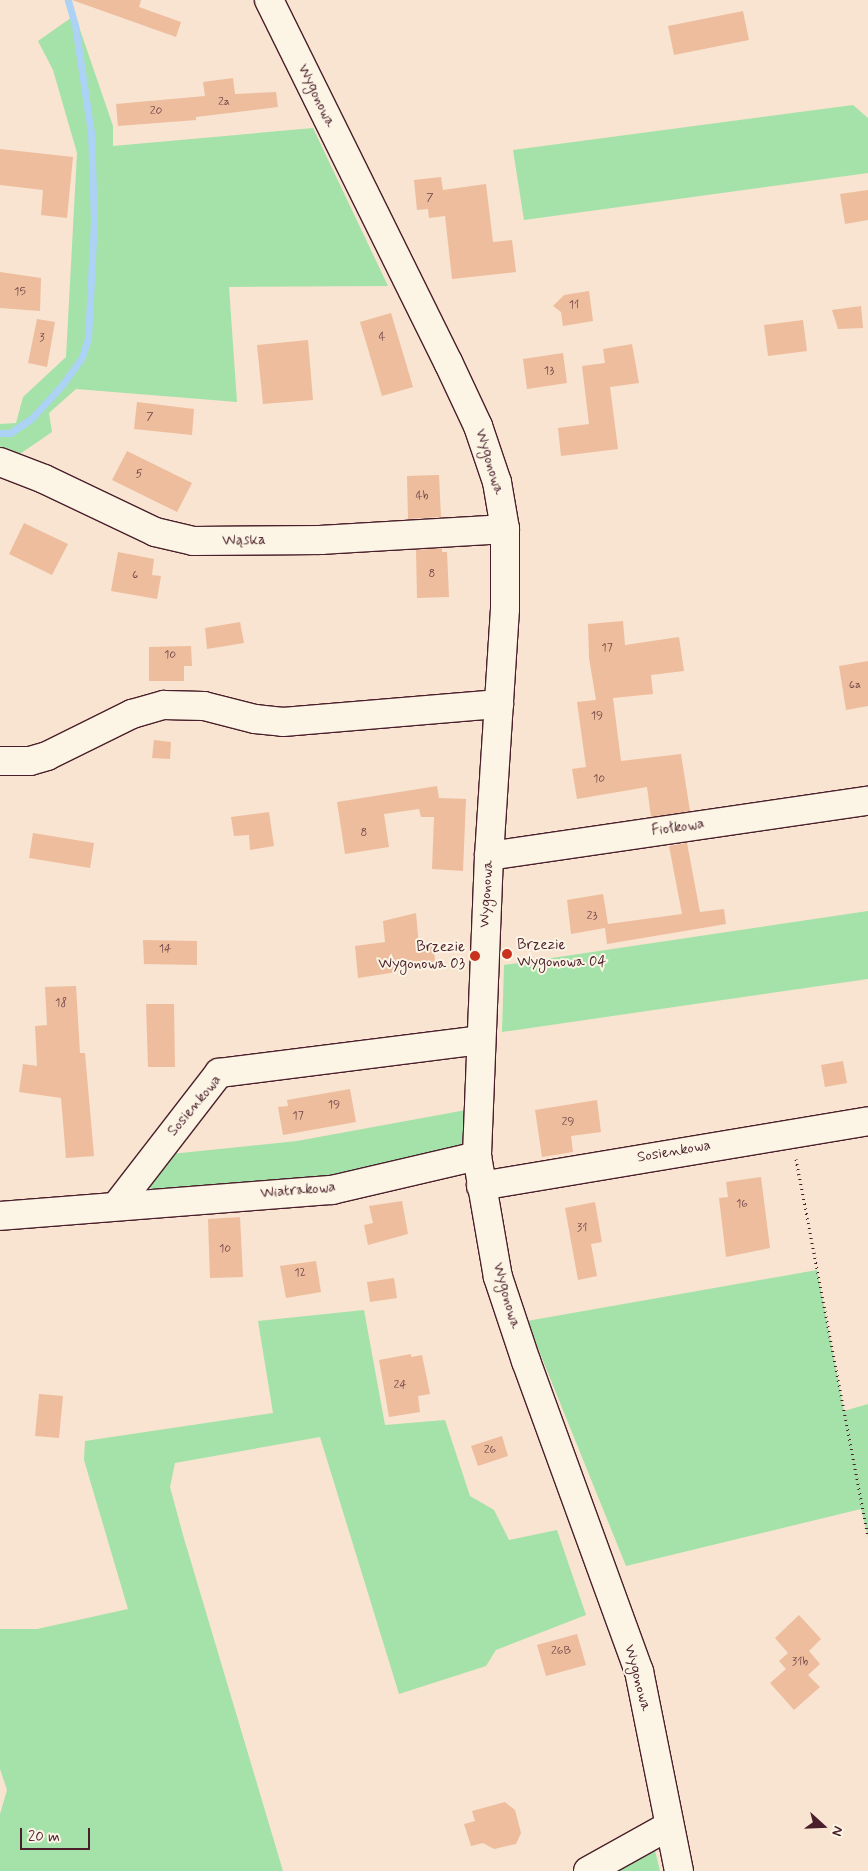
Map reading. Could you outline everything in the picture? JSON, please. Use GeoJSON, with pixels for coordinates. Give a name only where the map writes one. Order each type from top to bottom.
{"type":"FeatureCollection","features":[{"type":"Feature","properties":{"kind":"street","name":"Wygonowa"},"geometry":{"type":"LineString","coordinates":[[269,0],[478,426],[497,482],[505,529],[505,609],[489,856],[476,1156],[498,1277],[639,1671],[679,1871]]}},
{"type":"Feature","properties":{"kind":"street","name":"Wąska"},"geometry":{"type":"LineString","coordinates":[[0,462],[44,479],[155,532],[193,541],[321,540],[505,529]]}},
{"type":"Feature","properties":{"kind":"street"},"geometry":{"type":"LineString","coordinates":[[0,761],[30,761],[47,756],[132,714],[164,705],[204,706],[255,719],[283,722],[499,704]]}},
{"type":"Feature","properties":{"kind":"street","name":"Fiołkowa"},"geometry":{"type":"LineString","coordinates":[[489,856],[868,801]]}},
{"type":"Feature","properties":{"kind":"street","name":"Sosienkowa"},"geometry":{"type":"LineString","coordinates":[[117,1204],[219,1073],[480,1040]]}},
{"type":"Feature","properties":{"kind":"street","name":"Sosienkowa"},"geometry":{"type":"LineString","coordinates":[[481,1186],[791,1132],[868,1121]]}},
{"type":"Feature","properties":{"kind":"street","name":"Wiatrakowa"},"geometry":{"type":"LineString","coordinates":[[117,1204],[332,1190],[476,1156]]}},
{"type":"Feature","properties":{"kind":"street"},"geometry":{"type":"LineString","coordinates":[[0,1216],[8,1218],[117,1204]]}},
{"type":"Feature","properties":{"kind":"street"},"geometry":{"type":"LineString","coordinates":[[588,1871],[669,1826]]}},
{"type":"Feature","properties":{"kind":"path"},"geometry":{"type":"LineString","coordinates":[[791,1132],[868,1535]]}},
{"type":"Feature","properties":{"kind":"green space"},"geometry":{"type":"Polygon","coordinates":[[[75,15],[113,126],[113,146],[313,128],[388,286],[229,287],[237,402],[76,389],[49,413],[52,432],[14,458],[0,455],[0,424],[16,423],[23,397],[66,357],[77,153],[53,70],[38,41],[75,15]]]}},
{"type":"Feature","properties":{"kind":"green space"},"geometry":{"type":"Polygon","coordinates":[[[853,105],[868,118],[868,173],[524,220],[513,150],[853,105]]]}},
{"type":"Feature","properties":{"kind":"green space"},"geometry":{"type":"Polygon","coordinates":[[[868,911],[868,979],[502,1032],[504,965],[868,911]]]}},
{"type":"Feature","properties":{"kind":"green space"},"geometry":{"type":"Polygon","coordinates":[[[466,1110],[467,1149],[347,1177],[158,1193],[144,1184],[171,1154],[297,1141],[466,1110]]]}},
{"type":"Feature","properties":{"kind":"green space"},"geometry":{"type":"Polygon","coordinates":[[[817,1270],[844,1411],[868,1404],[868,1537],[861,1509],[626,1566],[527,1321],[817,1270]]]}},
{"type":"Feature","properties":{"kind":"green space"},"geometry":{"type":"Polygon","coordinates":[[[364,1310],[385,1425],[445,1420],[470,1496],[494,1510],[509,1540],[557,1530],[586,1615],[496,1650],[486,1666],[399,1694],[320,1437],[175,1463],[170,1487],[283,1871],[0,1871],[0,1814],[7,1790],[0,1769],[0,1629],[37,1629],[128,1609],[84,1460],[85,1441],[273,1413],[258,1321],[364,1310]]]}},
{"type":"Feature","properties":{"kind":"green space"},"geometry":{"type":"Polygon","coordinates":[[[654,1846],[660,1871],[609,1871],[654,1846]]]}},
{"type":"Feature","properties":{"kind":"building"},"geometry":{"type":"Polygon","coordinates":[[[72,0],[141,0],[139,7],[181,22],[176,37],[72,0]]]}},
{"type":"Feature","properties":{"kind":"building"},"geometry":{"type":"Polygon","coordinates":[[[743,11],[749,40],[674,55],[668,26],[743,11]]]}},
{"type":"Feature","properties":{"kind":"building"},"geometry":{"type":"Polygon","coordinates":[[[233,78],[235,94],[276,92],[278,107],[196,117],[196,120],[118,126],[116,104],[205,96],[203,82],[233,78]]]}},
{"type":"Feature","properties":{"kind":"building"},"geometry":{"type":"Polygon","coordinates":[[[0,149],[73,157],[67,218],[41,215],[43,190],[0,185],[0,149]]]}},
{"type":"Feature","properties":{"kind":"building"},"geometry":{"type":"Polygon","coordinates":[[[441,177],[443,190],[486,184],[493,242],[512,240],[516,272],[452,279],[445,216],[429,218],[428,209],[417,210],[414,180],[441,177]]]}},
{"type":"Feature","properties":{"kind":"building"},"geometry":{"type":"Polygon","coordinates":[[[868,190],[868,220],[845,224],[840,194],[868,190]]]}},
{"type":"Feature","properties":{"kind":"building"},"geometry":{"type":"Polygon","coordinates":[[[0,272],[41,278],[40,311],[0,308],[0,272]]]}},
{"type":"Feature","properties":{"kind":"building"},"geometry":{"type":"Polygon","coordinates":[[[589,291],[593,321],[563,326],[561,312],[553,306],[564,295],[589,291]]]}},
{"type":"Feature","properties":{"kind":"building"},"geometry":{"type":"Polygon","coordinates":[[[861,306],[863,328],[838,329],[832,310],[861,306]]]}},
{"type":"Feature","properties":{"kind":"building"},"geometry":{"type":"Polygon","coordinates":[[[391,313],[413,387],[382,396],[360,322],[391,313]]]}},
{"type":"Feature","properties":{"kind":"building"},"geometry":{"type":"Polygon","coordinates":[[[37,319],[55,322],[47,367],[28,363],[37,319]]]}},
{"type":"Feature","properties":{"kind":"building"},"geometry":{"type":"Polygon","coordinates":[[[803,320],[807,351],[768,356],[764,325],[803,320]]]}},
{"type":"Feature","properties":{"kind":"building"},"geometry":{"type":"Polygon","coordinates":[[[308,340],[313,400],[263,404],[257,345],[308,340]]]}},
{"type":"Feature","properties":{"kind":"building"},"geometry":{"type":"Polygon","coordinates":[[[632,344],[639,383],[610,387],[618,449],[561,456],[558,428],[589,424],[582,366],[605,363],[603,349],[632,344]]]}},
{"type":"Feature","properties":{"kind":"building"},"geometry":{"type":"Polygon","coordinates":[[[563,353],[567,383],[527,389],[523,359],[563,353]]]}},
{"type":"Feature","properties":{"kind":"building"},"geometry":{"type":"Polygon","coordinates":[[[137,402],[194,409],[192,435],[134,429],[137,402]]]}},
{"type":"Feature","properties":{"kind":"building"},"geometry":{"type":"Polygon","coordinates":[[[127,451],[192,483],[177,512],[112,480],[127,451]]]}},
{"type":"Feature","properties":{"kind":"building"},"geometry":{"type":"Polygon","coordinates":[[[439,475],[441,517],[408,519],[407,476],[439,475]]]}},
{"type":"Feature","properties":{"kind":"building"},"geometry":{"type":"Polygon","coordinates":[[[24,523],[68,544],[52,575],[9,554],[24,523]]]}},
{"type":"Feature","properties":{"kind":"building"},"geometry":{"type":"Polygon","coordinates":[[[442,548],[442,552],[447,552],[449,597],[417,598],[416,550],[442,548]]]}},
{"type":"Feature","properties":{"kind":"building"},"geometry":{"type":"Polygon","coordinates":[[[118,552],[154,559],[152,575],[161,576],[157,599],[111,591],[118,552]]]}},
{"type":"Feature","properties":{"kind":"building"},"geometry":{"type":"Polygon","coordinates":[[[623,621],[625,645],[679,637],[684,671],[651,675],[653,694],[613,698],[621,761],[681,754],[690,811],[651,817],[647,787],[577,799],[572,769],[586,767],[577,702],[596,700],[589,658],[588,624],[623,621]]]}},
{"type":"Feature","properties":{"kind":"building"},"geometry":{"type":"Polygon","coordinates":[[[240,622],[244,643],[207,649],[205,628],[240,622]]]}},
{"type":"Feature","properties":{"kind":"building"},"geometry":{"type":"Polygon","coordinates":[[[191,646],[192,666],[184,666],[184,681],[149,681],[149,647],[191,646]]]}},
{"type":"Feature","properties":{"kind":"building"},"geometry":{"type":"Polygon","coordinates":[[[868,661],[868,706],[846,710],[839,666],[868,661]]]}},
{"type":"Feature","properties":{"kind":"building"},"geometry":{"type":"Polygon","coordinates":[[[154,740],[171,742],[170,759],[152,758],[154,740]]]}},
{"type":"Feature","properties":{"kind":"building"},"geometry":{"type":"Polygon","coordinates":[[[437,786],[439,798],[466,799],[463,871],[432,869],[434,817],[421,817],[419,809],[384,814],[389,847],[345,854],[337,802],[437,786]]]}},
{"type":"Feature","properties":{"kind":"building"},"geometry":{"type":"Polygon","coordinates":[[[269,812],[274,846],[250,850],[249,835],[234,836],[231,817],[269,812]]]}},
{"type":"Feature","properties":{"kind":"building"},"geometry":{"type":"Polygon","coordinates":[[[33,833],[94,843],[90,868],[29,858],[33,833]]]}},
{"type":"Feature","properties":{"kind":"building"},"geometry":{"type":"Polygon","coordinates":[[[687,843],[700,912],[724,909],[726,924],[607,944],[605,928],[571,934],[567,900],[603,894],[608,924],[682,914],[669,846],[687,843]]]}},
{"type":"Feature","properties":{"kind":"building"},"geometry":{"type":"Polygon","coordinates":[[[416,913],[419,947],[433,946],[436,966],[358,978],[355,946],[385,942],[383,921],[416,913]]]}},
{"type":"Feature","properties":{"kind":"building"},"geometry":{"type":"Polygon","coordinates":[[[143,940],[197,941],[197,965],[144,964],[143,940]]]}},
{"type":"Feature","properties":{"kind":"building"},"geometry":{"type":"Polygon","coordinates":[[[76,986],[80,1053],[85,1053],[94,1156],[66,1158],[61,1098],[19,1092],[23,1064],[37,1066],[35,1026],[47,1025],[45,987],[76,986]]]}},
{"type":"Feature","properties":{"kind":"building"},"geometry":{"type":"Polygon","coordinates":[[[146,1004],[174,1004],[175,1067],[148,1067],[146,1004]]]}},
{"type":"Feature","properties":{"kind":"building"},"geometry":{"type":"Polygon","coordinates":[[[843,1061],[847,1083],[825,1087],[821,1065],[843,1061]]]}},
{"type":"Feature","properties":{"kind":"building"},"geometry":{"type":"Polygon","coordinates":[[[350,1089],[356,1122],[283,1135],[278,1107],[288,1106],[287,1100],[350,1089]]]}},
{"type":"Feature","properties":{"kind":"building"},"geometry":{"type":"Polygon","coordinates":[[[597,1100],[601,1132],[571,1136],[573,1152],[542,1157],[535,1110],[597,1100]]]}},
{"type":"Feature","properties":{"kind":"building"},"geometry":{"type":"Polygon","coordinates":[[[761,1177],[770,1248],[726,1257],[719,1198],[728,1197],[726,1182],[761,1177]]]}},
{"type":"Feature","properties":{"kind":"building"},"geometry":{"type":"Polygon","coordinates":[[[402,1201],[408,1234],[368,1245],[364,1225],[373,1223],[369,1206],[402,1201]]]}},
{"type":"Feature","properties":{"kind":"building"},"geometry":{"type":"Polygon","coordinates":[[[595,1202],[602,1242],[591,1244],[597,1276],[578,1280],[565,1208],[595,1202]]]}},
{"type":"Feature","properties":{"kind":"building"},"geometry":{"type":"Polygon","coordinates":[[[240,1217],[243,1277],[210,1278],[208,1219],[240,1217]]]}},
{"type":"Feature","properties":{"kind":"building"},"geometry":{"type":"Polygon","coordinates":[[[316,1261],[321,1292],[286,1298],[280,1266],[316,1261]]]}},
{"type":"Feature","properties":{"kind":"building"},"geometry":{"type":"Polygon","coordinates":[[[394,1278],[397,1298],[370,1302],[367,1282],[394,1278]]]}},
{"type":"Feature","properties":{"kind":"building"},"geometry":{"type":"Polygon","coordinates":[[[411,1354],[411,1357],[422,1355],[430,1394],[418,1396],[420,1412],[389,1417],[379,1360],[411,1354]]]}},
{"type":"Feature","properties":{"kind":"building"},"geometry":{"type":"Polygon","coordinates":[[[39,1394],[63,1396],[59,1438],[35,1436],[39,1394]]]}},
{"type":"Feature","properties":{"kind":"building"},"geometry":{"type":"Polygon","coordinates":[[[502,1436],[508,1456],[478,1466],[471,1446],[502,1436]]]}},
{"type":"Feature","properties":{"kind":"building"},"geometry":{"type":"Polygon","coordinates":[[[799,1615],[821,1639],[809,1651],[820,1664],[808,1675],[820,1687],[794,1710],[770,1683],[786,1669],[779,1661],[788,1653],[775,1638],[799,1615]]]}},
{"type":"Feature","properties":{"kind":"building"},"geometry":{"type":"Polygon","coordinates":[[[577,1634],[586,1665],[546,1676],[537,1645],[577,1634]]]}},
{"type":"Feature","properties":{"kind":"building"},"geometry":{"type":"Polygon","coordinates":[[[505,1802],[515,1810],[521,1833],[516,1844],[494,1849],[483,1843],[471,1846],[464,1824],[475,1821],[472,1811],[505,1802]]]}},
{"type":"Feature","properties":{"kind":"waterway"},"geometry":{"type":"LineString","coordinates":[[0,433],[10,433],[31,419],[62,385],[82,357],[88,339],[94,222],[91,133],[75,25],[68,0]]}},
{"type":"Feature","properties":{"kind":"place","name":"Brzezie Wygonowa 04"},"geometry":{"type":"Point","coordinates":[507,954]}},
{"type":"Feature","properties":{"kind":"place","name":"Brzezie Wygonowa 03"},"geometry":{"type":"Point","coordinates":[475,956]}}]}
